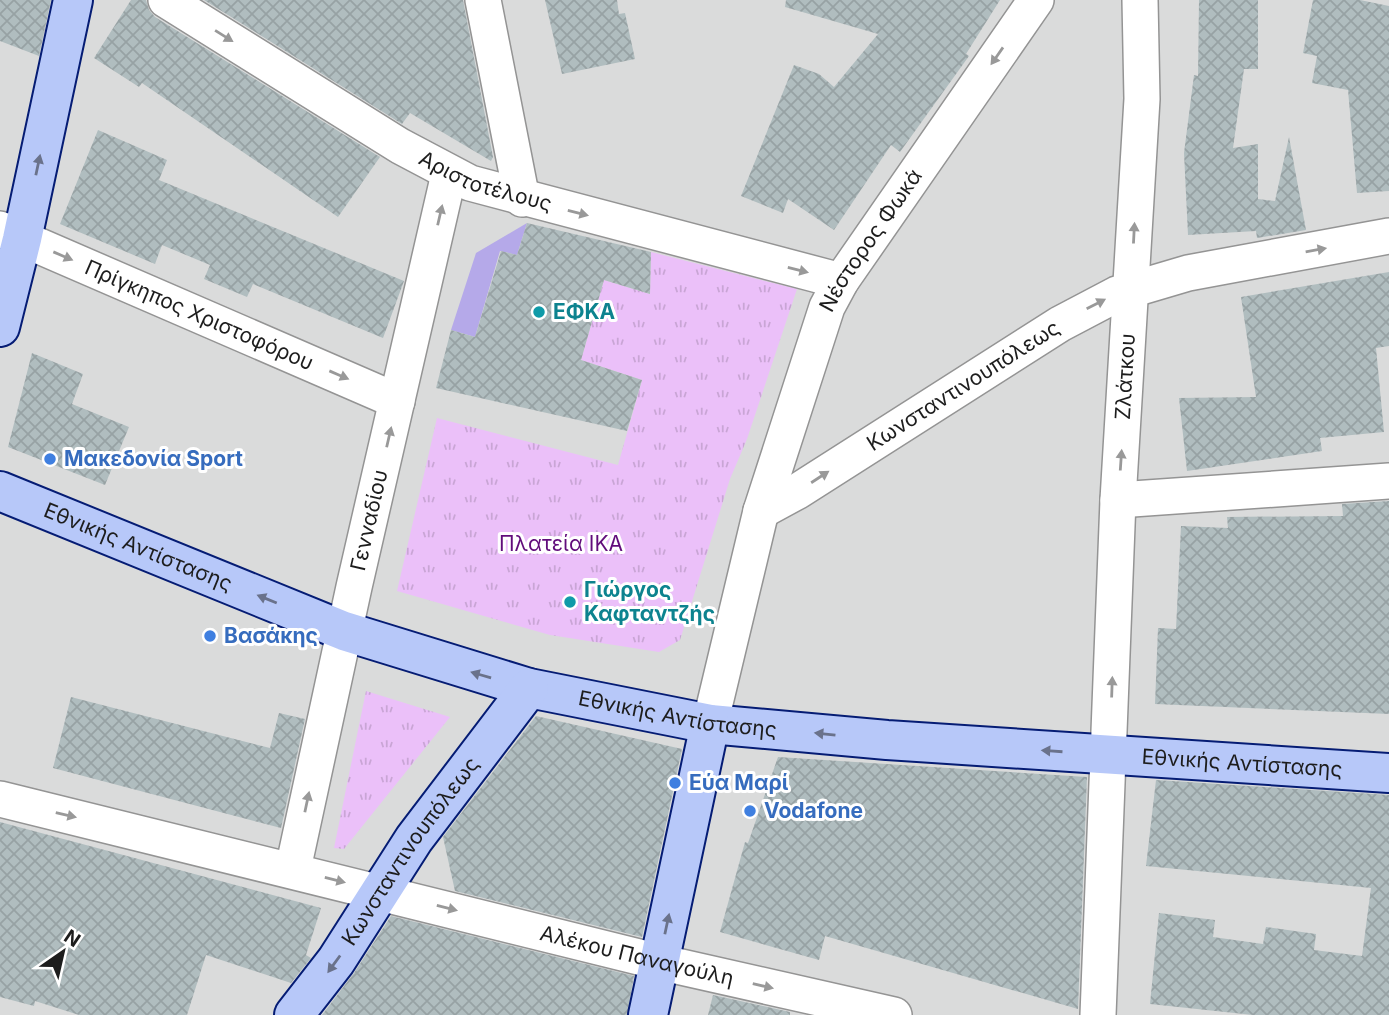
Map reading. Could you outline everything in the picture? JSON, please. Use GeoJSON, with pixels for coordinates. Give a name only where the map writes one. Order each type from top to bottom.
{"type":"FeatureCollection","features":[{"type":"Feature","properties":{"kind":"main road"},"geometry":{"type":"LineString","coordinates":[[0,327],[11,234],[73,0]]}},
{"type":"Feature","properties":{"kind":"main road","name":"Εθνικής Αντίστασης"},"geometry":{"type":"LineString","coordinates":[[0,491],[344,631],[529,688],[710,724],[1110,755],[1389,773]]}},
{"type":"Feature","properties":{"kind":"main road","name":"Κωνσταντινουπόλεως"},"geometry":{"type":"LineString","coordinates":[[294,1015],[336,961],[414,839],[529,688]]}},
{"type":"Feature","properties":{"kind":"main road"},"geometry":{"type":"LineString","coordinates":[[648,1015],[710,724]]}},
{"type":"Feature","properties":{"kind":"street","name":"Αριστοτέλους"},"geometry":{"type":"LineString","coordinates":[[166,0],[449,174],[522,199],[841,281]]}},
{"type":"Feature","properties":{"kind":"street"},"geometry":{"type":"LineString","coordinates":[[482,0],[522,199]]}},
{"type":"Feature","properties":{"kind":"street","name":"Νέστορος Φωκά"},"geometry":{"type":"LineString","coordinates":[[761,511],[816,332],[841,281],[1036,0]]}},
{"type":"Feature","properties":{"kind":"street","name":"Ζλάτκου"},"geometry":{"type":"LineString","coordinates":[[1098,1015],[1118,500],[1142,99],[1140,0]]}},
{"type":"Feature","properties":{"kind":"street","name":"Γενναδίου"},"geometry":{"type":"LineString","coordinates":[[293,869],[344,631],[449,174]]}},
{"type":"Feature","properties":{"kind":"street","name":"Πρίγκηπος Χριστοφόρου"},"geometry":{"type":"LineString","coordinates":[[11,234],[397,401]]}},
{"type":"Feature","properties":{"kind":"street","name":"Κωνσταντινουπόλεως"},"geometry":{"type":"LineString","coordinates":[[761,511],[798,491],[1059,324],[1131,289],[1188,273],[1389,236]]}},
{"type":"Feature","properties":{"kind":"street"},"geometry":{"type":"LineString","coordinates":[[1118,500],[1389,481]]}},
{"type":"Feature","properties":{"kind":"street"},"geometry":{"type":"LineString","coordinates":[[710,724],[761,511]]}},
{"type":"Feature","properties":{"kind":"street","name":"Αλέκου Παναγούλη"},"geometry":{"type":"LineString","coordinates":[[0,799],[293,869],[659,962],[894,1015]]}},
{"type":"Feature","properties":{"kind":"shaded area"},"geometry":{"type":"Polygon","coordinates":[[[0,0],[1389,0],[1389,1015],[0,1015],[0,0]]]}},
{"type":"Feature","properties":{"kind":"shaded area"},"geometry":{"type":"Polygon","coordinates":[[[527,223],[517,255],[500,251],[475,337],[451,330],[476,253],[527,223]]]}},
{"type":"Feature","properties":{"kind":"green space","name":"Πλατεία ΙΚΑ"},"geometry":{"type":"Polygon","coordinates":[[[651,252],[797,289],[747,439],[730,479],[680,640],[659,652],[550,635],[397,591],[437,418],[618,465],[642,380],[581,360],[604,280],[650,294],[651,252]]]}},
{"type":"Feature","properties":{"kind":"green space"},"geometry":{"type":"Polygon","coordinates":[[[366,691],[450,717],[344,849],[334,848],[366,691]]]}},
{"type":"Feature","properties":{"kind":"building"},"geometry":{"type":"Polygon","coordinates":[[[0,0],[51,0],[39,56],[0,41],[0,0]]]}},
{"type":"Feature","properties":{"kind":"building"},"geometry":{"type":"Polygon","coordinates":[[[131,0],[146,0],[155,17],[380,157],[338,217],[142,83],[139,87],[94,58],[131,0]]]}},
{"type":"Feature","properties":{"kind":"building"},"geometry":{"type":"Polygon","coordinates":[[[204,0],[463,0],[493,157],[491,161],[410,113],[402,124],[204,0]]]}},
{"type":"Feature","properties":{"kind":"building"},"geometry":{"type":"Polygon","coordinates":[[[545,0],[617,0],[619,14],[625,13],[635,59],[562,74],[545,0]]]}},
{"type":"Feature","properties":{"kind":"building"},"geometry":{"type":"Polygon","coordinates":[[[786,0],[1000,0],[966,54],[969,56],[900,152],[891,145],[834,230],[788,199],[783,213],[741,196],[794,65],[819,74],[834,87],[878,34],[785,7],[786,0]]]}},
{"type":"Feature","properties":{"kind":"building"},"geometry":{"type":"Polygon","coordinates":[[[1199,0],[1258,0],[1258,69],[1244,69],[1233,148],[1258,144],[1258,199],[1275,201],[1289,137],[1306,230],[1257,238],[1256,231],[1188,235],[1184,153],[1194,75],[1198,76],[1199,0]]]}},
{"type":"Feature","properties":{"kind":"building"},"geometry":{"type":"Polygon","coordinates":[[[1313,0],[1360,0],[1389,6],[1389,191],[1357,193],[1348,90],[1312,83],[1317,56],[1303,53],[1313,0]]]}},
{"type":"Feature","properties":{"kind":"building"},"geometry":{"type":"Polygon","coordinates":[[[98,130],[167,160],[159,180],[404,281],[383,338],[253,284],[247,297],[204,279],[210,265],[162,245],[155,264],[60,224],[98,130]]]}},
{"type":"Feature","properties":{"kind":"building","name":"ΕΦΚΑ"},"geometry":{"type":"Polygon","coordinates":[[[527,223],[651,252],[650,294],[604,280],[581,360],[642,380],[627,431],[436,388],[451,330],[475,337],[501,251],[517,255],[527,223]]]}},
{"type":"Feature","properties":{"kind":"building"},"geometry":{"type":"Polygon","coordinates":[[[1389,272],[1389,346],[1376,348],[1384,432],[1320,438],[1322,451],[1187,471],[1179,398],[1256,397],[1241,297],[1389,272]]]}},
{"type":"Feature","properties":{"kind":"building"},"geometry":{"type":"Polygon","coordinates":[[[32,353],[83,374],[72,404],[129,427],[105,485],[8,447],[32,353]]]}},
{"type":"Feature","properties":{"kind":"building"},"geometry":{"type":"Polygon","coordinates":[[[1389,501],[1389,714],[1155,704],[1158,628],[1176,629],[1181,526],[1228,528],[1227,517],[1343,516],[1342,504],[1389,501]]]}},
{"type":"Feature","properties":{"kind":"building"},"geometry":{"type":"Polygon","coordinates":[[[71,697],[270,748],[279,713],[305,719],[281,828],[53,768],[71,697]]]}},
{"type":"Feature","properties":{"kind":"building"},"geometry":{"type":"Polygon","coordinates":[[[536,716],[682,749],[642,937],[455,891],[443,837],[536,716]]]}},
{"type":"Feature","properties":{"kind":"building"},"geometry":{"type":"Polygon","coordinates":[[[778,757],[1087,777],[1078,1009],[825,936],[819,960],[720,932],[745,842],[748,843],[778,757]]]}},
{"type":"Feature","properties":{"kind":"building"},"geometry":{"type":"Polygon","coordinates":[[[1156,780],[1389,795],[1389,1015],[1253,1015],[1150,1004],[1159,913],[1215,920],[1213,937],[1263,944],[1266,927],[1316,934],[1314,950],[1362,956],[1371,888],[1146,866],[1156,780]]]}},
{"type":"Feature","properties":{"kind":"building"},"geometry":{"type":"Polygon","coordinates":[[[0,822],[321,908],[306,955],[311,958],[291,983],[206,955],[187,1015],[79,1015],[35,1001],[34,1006],[0,997],[0,822]]]}},
{"type":"Feature","properties":{"kind":"building"},"geometry":{"type":"Polygon","coordinates":[[[391,916],[634,976],[627,1015],[322,1015],[354,973],[391,916]]]}},
{"type":"Feature","properties":{"kind":"building"},"geometry":{"type":"Polygon","coordinates":[[[713,995],[790,1012],[790,1015],[708,1015],[713,995]]]}},
{"type":"Feature","properties":{"kind":"place","name":"ΕΦΚΑ"},"geometry":{"type":"Point","coordinates":[539,312]}},
{"type":"Feature","properties":{"kind":"place","name":"Μακεδονία Sport"},"geometry":{"type":"Point","coordinates":[50,459]}},
{"type":"Feature","properties":{"kind":"place","name":"Γιώργος Καφταντζής"},"geometry":{"type":"Point","coordinates":[570,602]}},
{"type":"Feature","properties":{"kind":"place","name":"Βασάκης"},"geometry":{"type":"Point","coordinates":[210,636]}},
{"type":"Feature","properties":{"kind":"place","name":"Εύα Μαρί"},"geometry":{"type":"Point","coordinates":[675,783]}},
{"type":"Feature","properties":{"kind":"place","name":"Vodafone"},"geometry":{"type":"Point","coordinates":[750,811]}}]}
